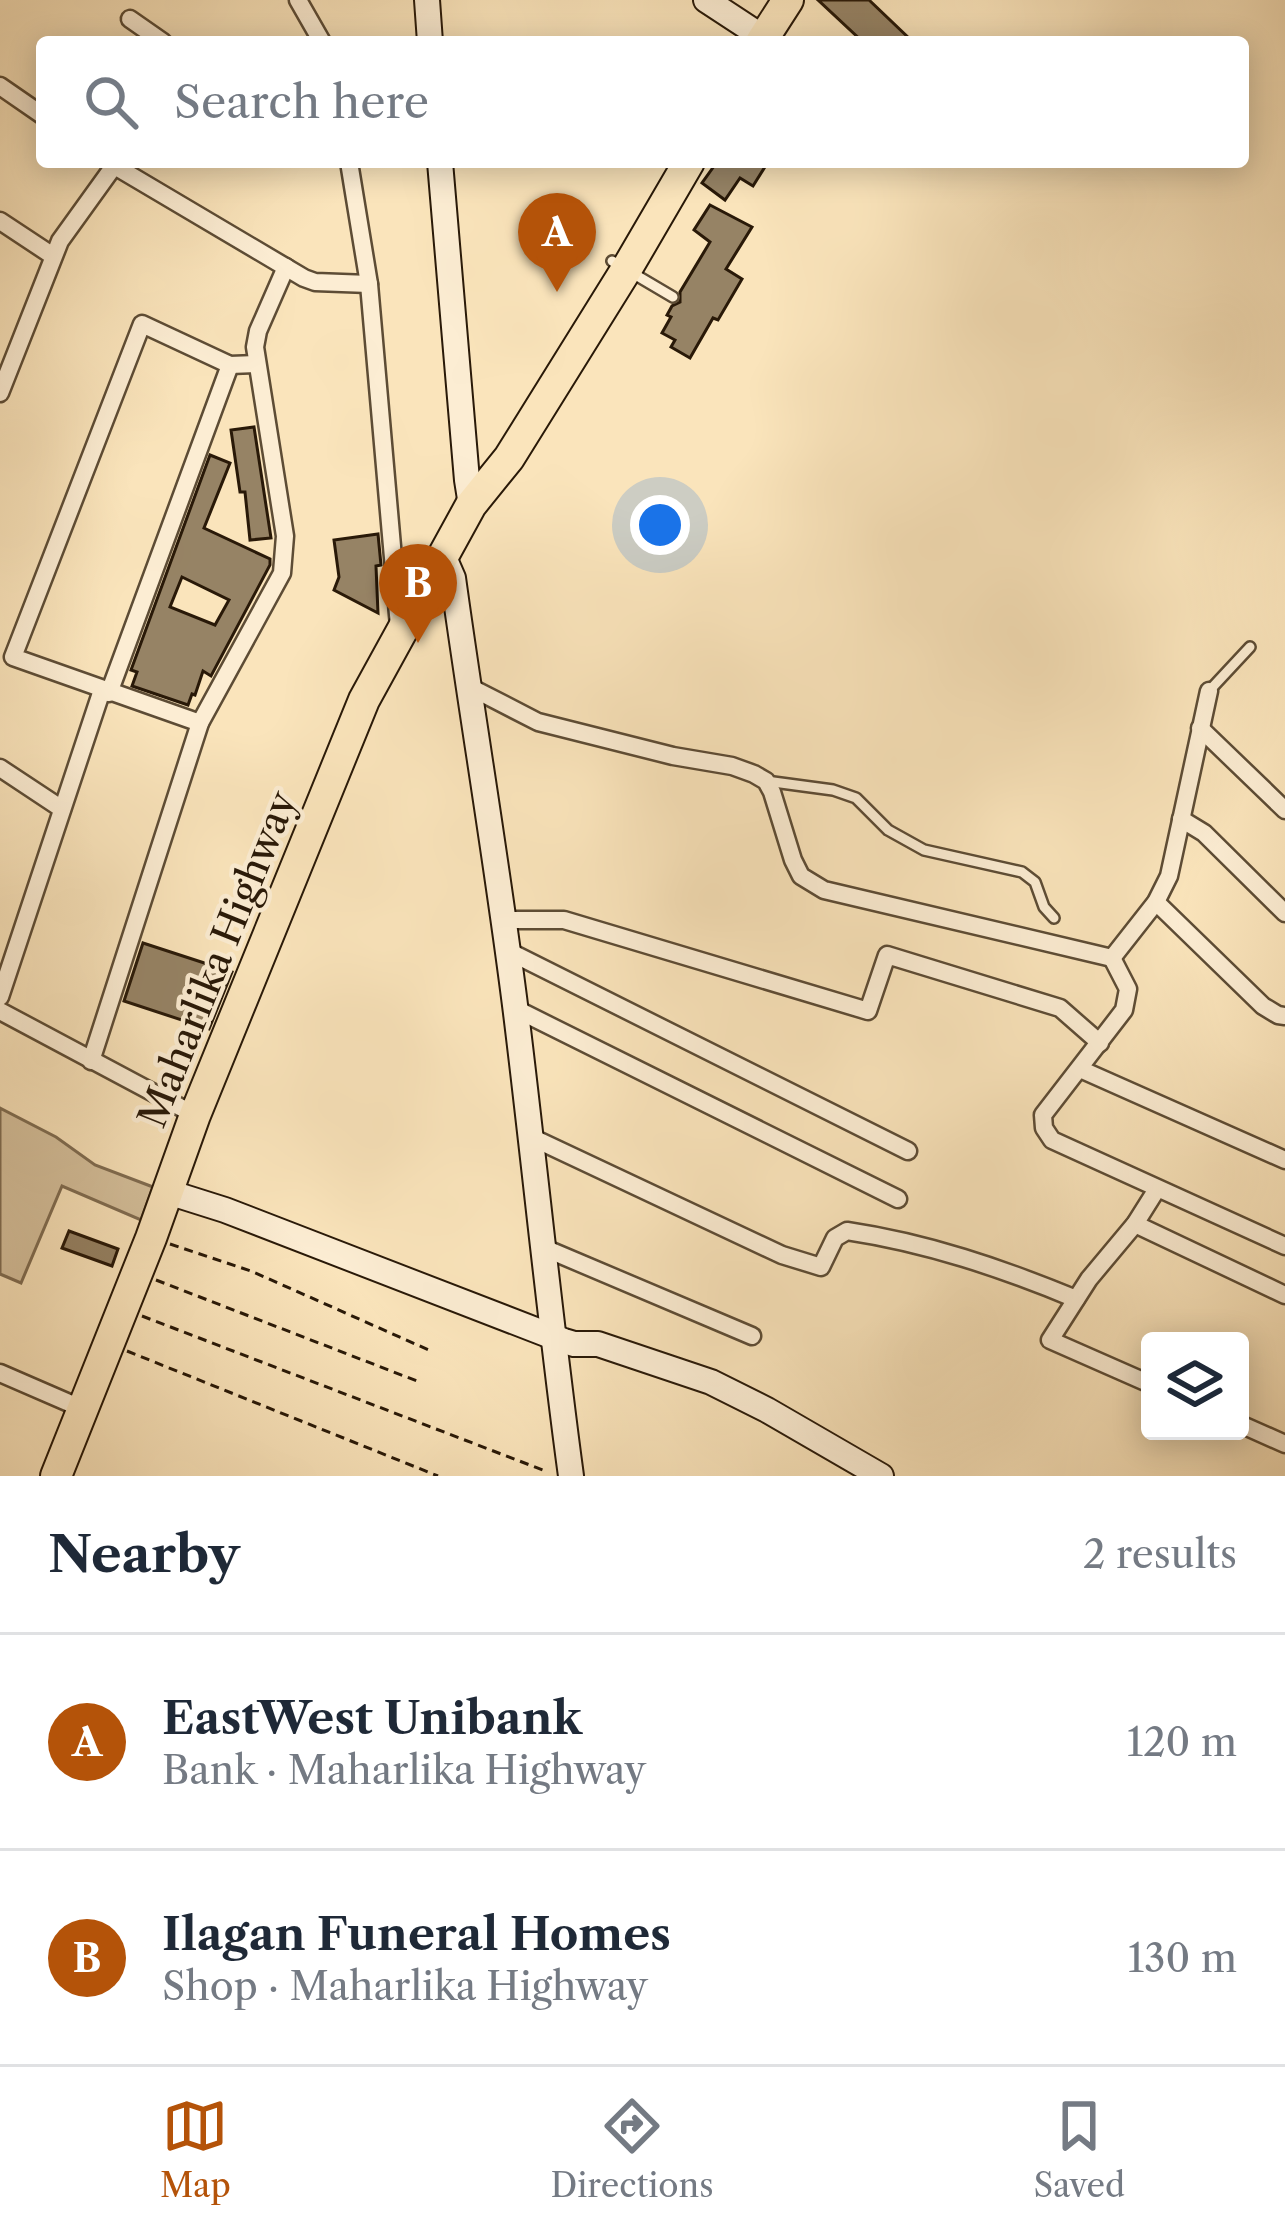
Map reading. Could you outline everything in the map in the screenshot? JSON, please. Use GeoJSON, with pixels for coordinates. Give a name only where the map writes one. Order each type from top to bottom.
{"type":"FeatureCollection","features":[{"type":"Feature","properties":{"kind":"highway"},"geometry":{"type":"LineString","coordinates":[[757,36],[771,0]]}},
{"type":"Feature","properties":{"kind":"highway"},"geometry":{"type":"LineString","coordinates":[[758,36],[788,0]]}},
{"type":"Feature","properties":{"kind":"highway","name":"Maharlika Highway"},"geometry":{"type":"LineString","coordinates":[[56,1476],[195,1115],[364,700],[500,448],[619,266],[669,168]]}},
{"type":"Feature","properties":{"kind":"highway","name":"Maharlika Highway"},"geometry":{"type":"LineString","coordinates":[[644,221],[684,168]]}},
{"type":"Feature","properties":{"kind":"street"},"geometry":{"type":"LineString","coordinates":[[298,0],[319,36]]}},
{"type":"Feature","properties":{"kind":"street"},"geometry":{"type":"LineString","coordinates":[[427,0],[430,36]]}},
{"type":"Feature","properties":{"kind":"street"},"geometry":{"type":"LineString","coordinates":[[706,0],[753,36]]}},
{"type":"Feature","properties":{"kind":"street"},"geometry":{"type":"LineString","coordinates":[[130,19],[155,36]]}},
{"type":"Feature","properties":{"kind":"street"},"geometry":{"type":"LineString","coordinates":[[0,86],[36,112]]}},
{"type":"Feature","properties":{"kind":"street"},"geometry":{"type":"LineString","coordinates":[[0,393],[53,256],[108,168]]}},
{"type":"Feature","properties":{"kind":"street"},"geometry":{"type":"LineString","coordinates":[[118,168],[309,280],[369,284]]}},
{"type":"Feature","properties":{"kind":"street"},"geometry":{"type":"LineString","coordinates":[[350,168],[369,284],[400,632]]}},
{"type":"Feature","properties":{"kind":"street"},"geometry":{"type":"LineString","coordinates":[[441,168],[465,457],[478,496]]}},
{"type":"Feature","properties":{"kind":"street"},"geometry":{"type":"LineString","coordinates":[[0,221],[53,256]]}},
{"type":"Feature","properties":{"kind":"street"},"geometry":{"type":"LineString","coordinates":[[91,1061],[200,723],[283,573],[285,536],[256,364],[256,339],[286,267]]}},
{"type":"Feature","properties":{"kind":"street"},"geometry":{"type":"LineString","coordinates":[[200,723],[13,657],[142,324],[230,365],[256,364]]}},
{"type":"Feature","properties":{"kind":"street"},"geometry":{"type":"LineString","coordinates":[[0,997],[62,809],[230,365]]}},
{"type":"Feature","properties":{"kind":"street"},"geometry":{"type":"LineString","coordinates":[[443,555],[453,578],[516,1009],[551,1335],[560,1474]]}},
{"type":"Feature","properties":{"kind":"street"},"geometry":{"type":"LineString","coordinates":[[468,686],[538,722],[732,766],[766,781],[801,876],[824,890],[1112,958],[1128,989],[1124,1010],[1043,1115],[1044,1128],[1052,1140],[1285,1246]]}},
{"type":"Feature","properties":{"kind":"street"},"geometry":{"type":"LineString","coordinates":[[1112,958],[1156,902],[1169,876],[1209,691]]}},
{"type":"Feature","properties":{"kind":"street"},"geometry":{"type":"LineString","coordinates":[[1200,728],[1285,810]]}},
{"type":"Feature","properties":{"kind":"street"},"geometry":{"type":"LineString","coordinates":[[0,768],[62,809]]}},
{"type":"Feature","properties":{"kind":"street"},"geometry":{"type":"LineString","coordinates":[[1180,819],[1204,833],[1285,913]]}},
{"type":"Feature","properties":{"kind":"street"},"geometry":{"type":"LineString","coordinates":[[1156,902],[1263,1006],[1285,1016]]}},
{"type":"Feature","properties":{"kind":"street"},"geometry":{"type":"LineString","coordinates":[[503,920],[564,920],[868,1011],[887,955],[1060,1008],[1100,1042]]}},
{"type":"Feature","properties":{"kind":"street"},"geometry":{"type":"LineString","coordinates":[[508,951],[908,1151]]}},
{"type":"Feature","properties":{"kind":"street"},"geometry":{"type":"LineString","coordinates":[[516,1009],[898,1199]]}},
{"type":"Feature","properties":{"kind":"street"},"geometry":{"type":"LineString","coordinates":[[0,1011],[195,1115]]}},
{"type":"Feature","properties":{"kind":"street"},"geometry":{"type":"LineString","coordinates":[[1080,1069],[1285,1160]]}},
{"type":"Feature","properties":{"kind":"street"},"geometry":{"type":"LineString","coordinates":[[531,1137],[782,1256],[821,1267],[835,1238],[847,1231],[940,1249],[1076,1299]]}},
{"type":"Feature","properties":{"kind":"street"},"geometry":{"type":"LineString","coordinates":[[1141,1380],[1050,1340],[1157,1189]]}},
{"type":"Feature","properties":{"kind":"street"},"geometry":{"type":"LineString","coordinates":[[168,1192],[574,1344],[598,1343],[711,1382],[767,1410],[865,1473]]}},
{"type":"Feature","properties":{"kind":"street"},"geometry":{"type":"LineString","coordinates":[[1135,1224],[1285,1295]]}},
{"type":"Feature","properties":{"kind":"street"},"geometry":{"type":"LineString","coordinates":[[542,1247],[752,1336]]}},
{"type":"Feature","properties":{"kind":"street"},"geometry":{"type":"LineString","coordinates":[[0,1373],[83,1409]]}},
{"type":"Feature","properties":{"kind":"street"},"geometry":{"type":"LineString","coordinates":[[1249,1428],[1285,1444]]}},
{"type":"Feature","properties":{"kind":"lane"},"geometry":{"type":"LineString","coordinates":[[619,266],[673,297]]}},
{"type":"Feature","properties":{"kind":"lane"},"geometry":{"type":"LineString","coordinates":[[1209,691],[1250,647]]}},
{"type":"Feature","properties":{"kind":"lane"},"geometry":{"type":"LineString","coordinates":[[766,781],[856,798],[888,830],[924,850],[1022,872],[1035,882],[1044,908],[1054,917]]}},
{"type":"Feature","properties":{"kind":"path"},"geometry":{"type":"LineString","coordinates":[[151,1238],[250,1271],[431,1351]]}},
{"type":"Feature","properties":{"kind":"path"},"geometry":{"type":"LineString","coordinates":[[137,1274],[417,1381]]}},
{"type":"Feature","properties":{"kind":"path"},"geometry":{"type":"LineString","coordinates":[[124,1309],[560,1474]]}},
{"type":"Feature","properties":{"kind":"path"},"geometry":{"type":"LineString","coordinates":[[109,1343],[438,1476]]}},
{"type":"Feature","properties":{"kind":"shaded area"},"geometry":{"type":"Polygon","coordinates":[[[0,1108],[56,1137],[95,1165],[153,1187],[141,1220],[62,1186],[21,1283],[0,1274],[0,1108]]]}},
{"type":"Feature","properties":{"kind":"building"},"geometry":{"type":"Polygon","coordinates":[[[818,0],[869,0],[907,36],[857,36],[818,0]]]}},
{"type":"Feature","properties":{"kind":"building"},"geometry":{"type":"Polygon","coordinates":[[[713,168],[764,168],[753,186],[740,178],[725,200],[702,183],[713,168]]]}},
{"type":"Feature","properties":{"kind":"building"},"geometry":{"type":"Polygon","coordinates":[[[710,205],[752,227],[726,269],[742,279],[690,358],[671,347],[675,340],[662,333],[671,317],[667,315],[680,302],[680,292],[710,242],[694,230],[710,205]]]}},
{"type":"Feature","properties":{"kind":"building"},"geometry":{"type":"Polygon","coordinates":[[[254,427],[271,538],[250,540],[231,430],[254,427]]]}},
{"type":"Feature","properties":{"kind":"building"},"geometry":{"type":"Polygon","coordinates":[[[210,455],[230,463],[204,528],[270,559],[270,565],[211,676],[203,671],[188,705],[132,686],[137,672],[131,670],[210,455]],[[182,577],[170,607],[215,625],[229,600],[182,577]]]}},
{"type":"Feature","properties":{"kind":"building"},"geometry":{"type":"Polygon","coordinates":[[[378,534],[378,613],[334,590],[339,577],[334,540],[378,534]]]}},
{"type":"Feature","properties":{"kind":"building"},"geometry":{"type":"Polygon","coordinates":[[[143,943],[232,972],[209,1029],[124,1001],[143,943]]]}},
{"type":"Feature","properties":{"kind":"building"},"geometry":{"type":"Polygon","coordinates":[[[69,1231],[118,1249],[112,1266],[62,1248],[69,1231]]]}},
{"type":"Feature","properties":{"kind":"place","name":"EastWest Unibank"},"geometry":{"type":"Point","coordinates":[557,292]}},
{"type":"Feature","properties":{"kind":"place","name":"Ilagan Funeral Homes"},"geometry":{"type":"Point","coordinates":[418,643]}}]}
